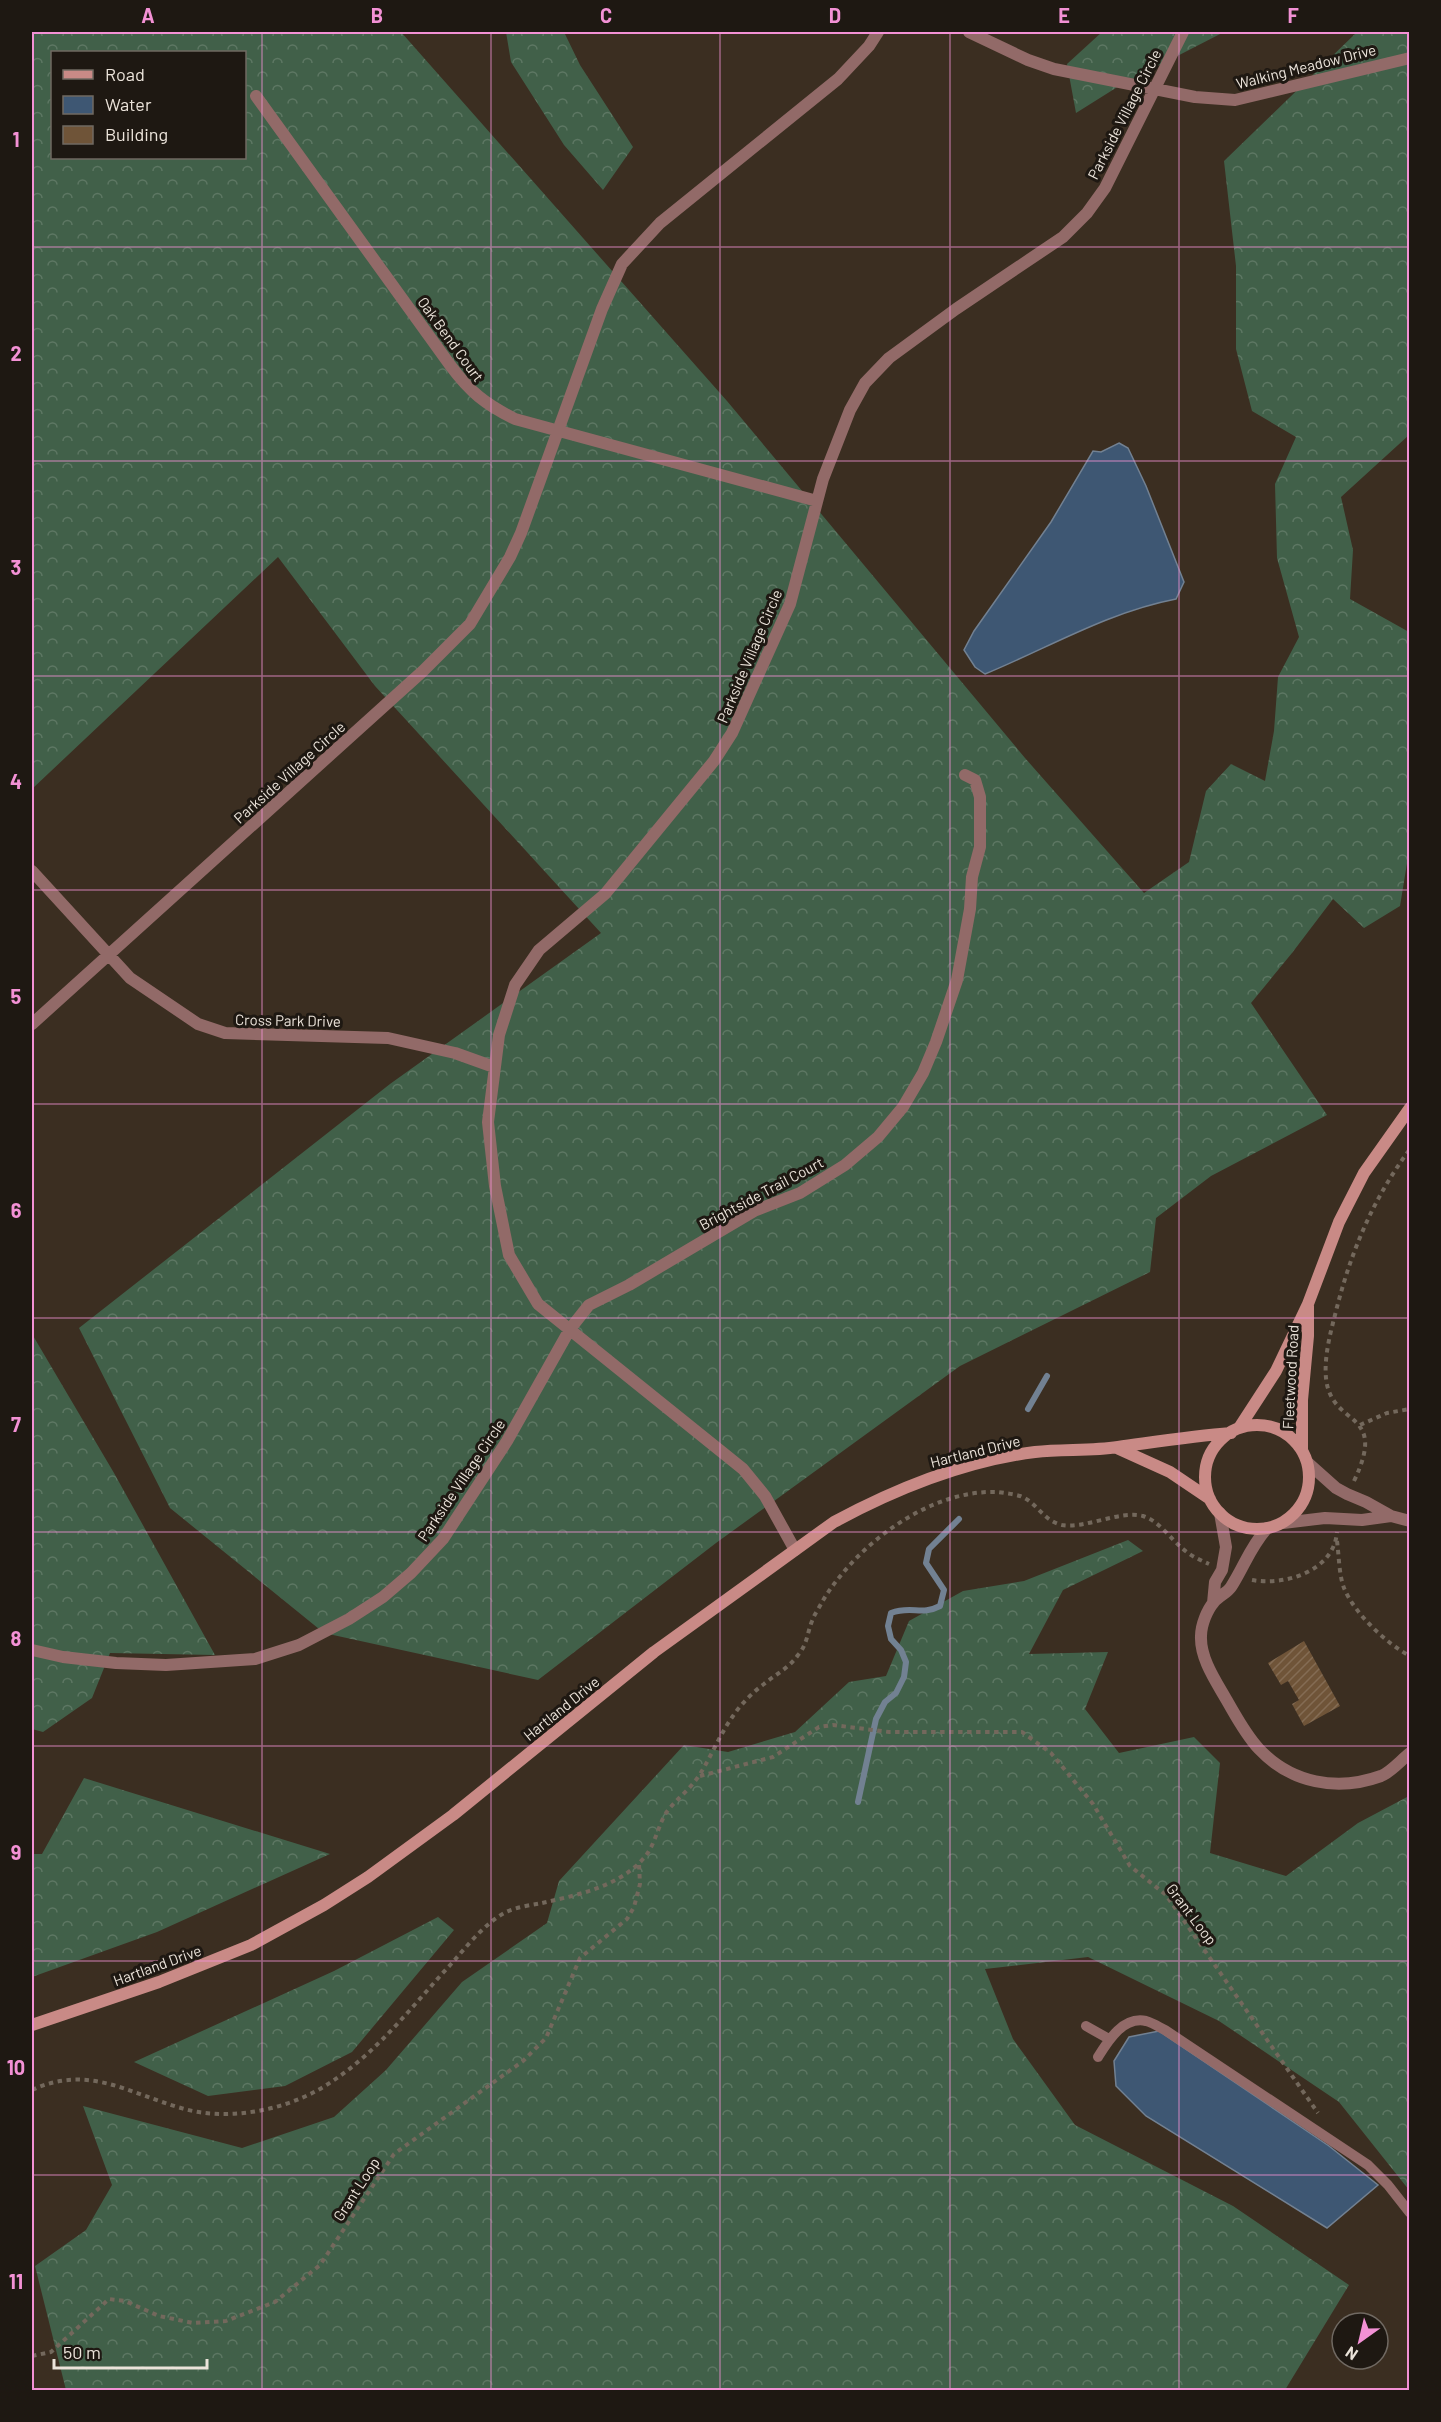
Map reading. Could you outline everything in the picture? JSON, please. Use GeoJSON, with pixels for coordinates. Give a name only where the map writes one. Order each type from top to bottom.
{"type":"FeatureCollection","features":[{"type":"Feature","properties":{"kind":"main road","name":"Fleetwood Road"},"geometry":{"type":"LineString","coordinates":[[1235,1430],[1276,1371],[1308,1304],[1344,1212],[1364,1173],[1410,1108]]}},
{"type":"Feature","properties":{"kind":"main road","name":"Fleetwood Road"},"geometry":{"type":"LineString","coordinates":[[1302,1450],[1302,1400],[1308,1336],[1308,1304]]}},
{"type":"Feature","properties":{"kind":"main road","name":"Hartland Drive"},"geometry":{"type":"LineString","coordinates":[[32,2025],[159,1982],[251,1945],[324,1905],[368,1877],[453,1815],[654,1652],[795,1550],[834,1522],[906,1486],[944,1473],[1034,1452],[1116,1448],[1256,1425],[1273,1427],[1288,1435],[1302,1450],[1308,1463],[1310,1480],[1306,1497],[1297,1512],[1283,1523],[1267,1528],[1250,1529],[1233,1524],[1220,1513],[1210,1499],[1205,1482],[1206,1465],[1213,1449],[1235,1430]]}},
{"type":"Feature","properties":{"kind":"main road","name":"Hartland Drive"},"geometry":{"type":"LineString","coordinates":[[1116,1448],[1164,1468],[1210,1499]]}},
{"type":"Feature","properties":{"kind":"street","name":"Parkside Village Circle"},"geometry":{"type":"LineString","coordinates":[[32,1024],[423,671],[470,624],[510,557],[521,533],[602,309],[622,264],[660,223],[838,79],[869,46],[878,32]]}},
{"type":"Feature","properties":{"kind":"street","name":"Walking Meadow Drive"},"geometry":{"type":"LineString","coordinates":[[969,32],[1028,60],[1054,69],[1195,97],[1235,100],[1410,58]]}},
{"type":"Feature","properties":{"kind":"street","name":"Parkside Village Circle"},"geometry":{"type":"LineString","coordinates":[[795,1550],[765,1496],[743,1469],[538,1304],[509,1255],[495,1186],[488,1133],[499,1035],[515,985],[539,950],[605,894],[714,761],[732,733],[790,604],[823,478],[850,410],[865,383],[889,358],[956,309],[1063,237],[1087,213],[1105,188],[1183,32]]}},
{"type":"Feature","properties":{"kind":"street","name":"Oak Bend Court"},"geometry":{"type":"LineString","coordinates":[[256,96],[472,393],[515,419],[817,501]]}},
{"type":"Feature","properties":{"kind":"street","name":"Brightside Trail Court"},"geometry":{"type":"LineString","coordinates":[[570,1329],[589,1305],[646,1275],[754,1211],[800,1193],[846,1165],[878,1137],[903,1107],[923,1073],[936,1042],[957,980],[966,935],[972,878],[980,847],[980,796],[975,780],[965,774]]}},
{"type":"Feature","properties":{"kind":"street","name":"Cross Park Drive"},"geometry":{"type":"LineString","coordinates":[[32,871],[140,986],[198,1024],[212,1030],[225,1033],[388,1038],[455,1053],[494,1067]]}},
{"type":"Feature","properties":{"kind":"street","name":"Parkside Village Circle"},"geometry":{"type":"LineString","coordinates":[[32,1650],[63,1657],[116,1663],[166,1665],[220,1663],[255,1659],[299,1645],[349,1618],[411,1574],[443,1539],[507,1441],[570,1329]]}},
{"type":"Feature","properties":{"kind":"street","name":"Hartland Drive"},"geometry":{"type":"LineString","coordinates":[[1308,1463],[1335,1488],[1391,1516],[1410,1521]]}},
{"type":"Feature","properties":{"kind":"street"},"geometry":{"type":"LineString","coordinates":[[1220,1513],[1226,1547],[1222,1570],[1215,1582],[1213,1603],[1203,1623],[1201,1636],[1208,1666],[1242,1727],[1259,1749],[1282,1768],[1303,1779],[1325,1785],[1354,1782],[1383,1775],[1410,1753]]}},
{"type":"Feature","properties":{"kind":"street","name":"Hartland Drive"},"geometry":{"type":"LineString","coordinates":[[1283,1523],[1325,1518],[1362,1520],[1391,1516]]}},
{"type":"Feature","properties":{"kind":"street"},"geometry":{"type":"LineString","coordinates":[[1213,1603],[1230,1589],[1246,1555],[1267,1528]]}},
{"type":"Feature","properties":{"kind":"lane"},"geometry":{"type":"LineString","coordinates":[[1098,2057],[1109,2039],[1129,2023],[1145,2021],[1165,2030],[1368,2165],[1388,2185],[1410,2213]]}},
{"type":"Feature","properties":{"kind":"lane"},"geometry":{"type":"LineString","coordinates":[[1086,2025],[1109,2039]]}},
{"type":"Feature","properties":{"kind":"path"},"geometry":{"type":"LineString","coordinates":[[1352,1486],[1366,1453],[1366,1437],[1360,1425],[1336,1404],[1328,1391],[1325,1376],[1330,1332],[1343,1281],[1363,1227],[1387,1180],[1410,1149]]}},
{"type":"Feature","properties":{"kind":"path"},"geometry":{"type":"LineString","coordinates":[[1360,1425],[1387,1413],[1410,1409]]}},
{"type":"Feature","properties":{"kind":"path"},"geometry":{"type":"LineString","coordinates":[[32,2090],[51,2081],[89,2079],[133,2090],[182,2109],[221,2115],[271,2108],[314,2092],[351,2070],[382,2040],[480,1933],[507,1912],[587,1893],[625,1874],[639,1863],[650,1850],[666,1813],[699,1776],[735,1712],[761,1686],[786,1669],[800,1654],[808,1638],[812,1620],[843,1571],[907,1518],[931,1505],[971,1494],[997,1492],[1021,1496],[1037,1507],[1048,1520],[1062,1525],[1143,1516],[1185,1550],[1216,1568]]}},
{"type":"Feature","properties":{"kind":"path"},"geometry":{"type":"LineString","coordinates":[[1338,1524],[1336,1541],[1344,1588],[1378,1632],[1394,1647],[1410,1656]]}},
{"type":"Feature","properties":{"kind":"path"},"geometry":{"type":"LineString","coordinates":[[1244,1578],[1255,1581],[1285,1580],[1309,1572],[1328,1558],[1336,1541]]}},
{"type":"Feature","properties":{"kind":"path","name":"Grant Loop"},"geometry":{"type":"LineString","coordinates":[[699,1776],[773,1756],[819,1727],[833,1725],[889,1732],[1022,1732],[1051,1754],[1093,1804],[1130,1866],[1166,1895],[1322,2119]]}},
{"type":"Feature","properties":{"kind":"path","name":"Grant Loop"},"geometry":{"type":"LineString","coordinates":[[32,2356],[51,2352],[109,2299],[125,2301],[159,2316],[193,2323],[226,2320],[275,2302],[320,2265],[394,2154],[523,2061],[546,2038],[580,1958],[627,1919],[634,1907],[640,1884],[639,1863]]}},
{"type":"Feature","properties":{"kind":"green space"},"geometry":{"type":"Polygon","coordinates":[[[32,32],[401,32],[727,401],[1025,758],[1144,893],[1189,862],[1206,791],[1231,764],[1265,781],[1274,731],[1278,677],[1299,637],[1277,558],[1275,484],[1296,437],[1252,411],[1236,349],[1236,266],[1224,161],[1357,32],[1409,32],[1409,435],[1341,497],[1353,550],[1350,599],[1409,632],[1409,851],[1400,906],[1364,928],[1333,899],[1251,1003],[1327,1115],[1211,1176],[1156,1218],[1150,1272],[960,1366],[716,1543],[538,1680],[324,1633],[170,1508],[79,1328],[390,1084],[601,933],[375,686],[278,557],[32,789],[32,32]]]}},
{"type":"Feature","properties":{"kind":"green space"},"geometry":{"type":"Polygon","coordinates":[[[506,32],[564,32],[580,65],[633,147],[603,190],[564,145],[511,62],[506,32]]]}},
{"type":"Feature","properties":{"kind":"green space"},"geometry":{"type":"Polygon","coordinates":[[[1102,32],[1224,32],[1119,86],[1076,113],[1067,64],[1102,32]]]}},
{"type":"Feature","properties":{"kind":"green space"},"geometry":{"type":"Polygon","coordinates":[[[32,1334],[114,1473],[215,1655],[110,1653],[92,1698],[43,1732],[32,1729],[32,1334]]]}},
{"type":"Feature","properties":{"kind":"green space"},"geometry":{"type":"Polygon","coordinates":[[[1128,1540],[1143,1551],[1063,1590],[1029,1654],[1108,1652],[1085,1709],[1119,1753],[1194,1737],[1220,1763],[1210,1853],[1286,1876],[1358,1823],[1409,1796],[1409,2190],[1339,2102],[1219,2021],[1088,1957],[985,1969],[1013,2039],[1075,2125],[1233,2206],[1349,2285],[1333,2311],[1330,2311],[1330,2316],[1285,2390],[66,2390],[35,2266],[86,2230],[112,2185],[83,2106],[242,2148],[334,2117],[386,2070],[462,1982],[547,1923],[559,1881],[684,1745],[728,1752],[795,1732],[849,1682],[886,1676],[909,1621],[963,1591],[1024,1581],[1128,1540]]]}},
{"type":"Feature","properties":{"kind":"green space"},"geometry":{"type":"Polygon","coordinates":[[[84,1778],[330,1854],[157,1932],[32,1977],[32,1854],[42,1854],[84,1778]]]}},
{"type":"Feature","properties":{"kind":"green space"},"geometry":{"type":"Polygon","coordinates":[[[438,1917],[454,1930],[352,2052],[285,2086],[208,2096],[134,2062],[334,1971],[438,1917]]]}},
{"type":"Feature","properties":{"kind":"water"},"geometry":{"type":"Polygon","coordinates":[[[1119,443],[1128,448],[1146,486],[1184,582],[1176,599],[1102,622],[985,674],[975,667],[964,650],[974,631],[1051,522],[1093,451],[1101,452],[1119,443]]]}},
{"type":"Feature","properties":{"kind":"water"},"geometry":{"type":"Polygon","coordinates":[[[1159,2031],[1329,2146],[1378,2185],[1327,2228],[1146,2116],[1116,2086],[1114,2061],[1129,2037],[1159,2031]]]}},
{"type":"Feature","properties":{"kind":"building"},"geometry":{"type":"Polygon","coordinates":[[[1304,1641],[1340,1706],[1304,1726],[1292,1704],[1299,1700],[1288,1681],[1281,1685],[1268,1663],[1304,1641]]]}},
{"type":"Feature","properties":{"kind":"waterway"},"geometry":{"type":"LineString","coordinates":[[1028,1409],[1047,1376]]}},
{"type":"Feature","properties":{"kind":"waterway"},"geometry":{"type":"LineString","coordinates":[[858,1802],[876,1719],[885,1702],[896,1693],[904,1677],[906,1662],[901,1650],[891,1639],[888,1626],[891,1613],[905,1610],[927,1610],[940,1606],[944,1590],[926,1563],[929,1549],[959,1519]]}}]}
